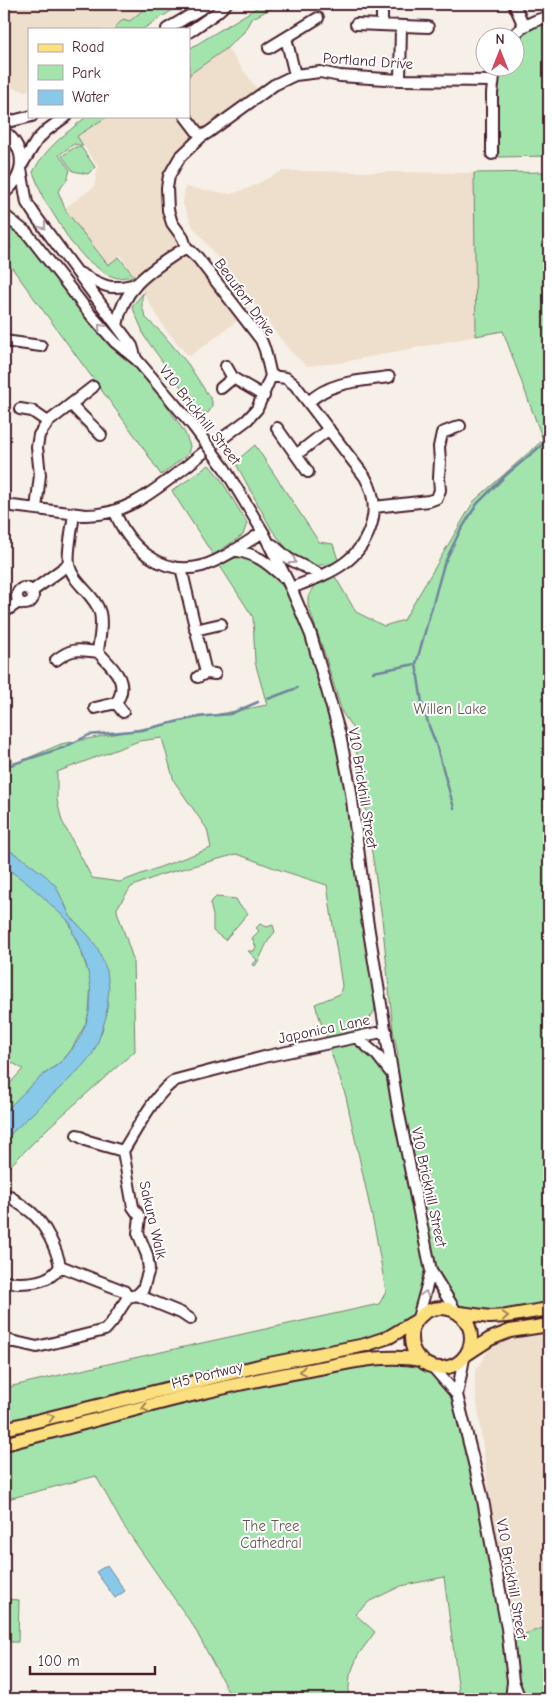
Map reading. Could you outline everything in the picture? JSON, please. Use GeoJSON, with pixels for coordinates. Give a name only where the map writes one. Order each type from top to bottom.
{"type":"FeatureCollection","features":[{"type":"Feature","properties":{"kind":"main road"},"geometry":{"type":"LineString","coordinates":[[549,1309],[490,1317],[457,1312],[445,1308],[435,1308],[426,1312],[417,1320],[411,1338],[412,1346],[427,1363],[449,1367],[490,1339],[510,1331],[549,1324]]}},
{"type":"Feature","properties":{"kind":"main road"},"geometry":{"type":"LineString","coordinates":[[457,1312],[466,1320],[472,1337],[471,1346],[465,1356]]}},
{"type":"Feature","properties":{"kind":"main road","name":"H5 Portway"},"geometry":{"type":"LineString","coordinates":[[4,1429],[259,1366],[378,1341],[389,1337],[417,1320]]}},
{"type":"Feature","properties":{"kind":"main road","name":"H5 Portway"},"geometry":{"type":"LineString","coordinates":[[4,1444],[263,1378],[378,1357],[403,1357],[427,1363]]}},
{"type":"Feature","properties":{"kind":"street"},"geometry":{"type":"LineString","coordinates":[[170,28],[209,4]]}},
{"type":"Feature","properties":{"kind":"street"},"geometry":{"type":"LineString","coordinates":[[190,31],[226,4]]}},
{"type":"Feature","properties":{"kind":"street"},"geometry":{"type":"LineString","coordinates":[[382,4],[382,25]]}},
{"type":"Feature","properties":{"kind":"street"},"geometry":{"type":"LineString","coordinates":[[514,4],[524,26]]}},
{"type":"Feature","properties":{"kind":"street"},"geometry":{"type":"LineString","coordinates":[[522,28],[533,21],[549,17]]}},
{"type":"Feature","properties":{"kind":"street"},"geometry":{"type":"LineString","coordinates":[[269,48],[318,18]]}},
{"type":"Feature","properties":{"kind":"street"},"geometry":{"type":"LineString","coordinates":[[356,24],[428,27]]}},
{"type":"Feature","properties":{"kind":"street"},"geometry":{"type":"LineString","coordinates":[[400,80],[401,26]]}},
{"type":"Feature","properties":{"kind":"street"},"geometry":{"type":"LineString","coordinates":[[286,38],[295,75]]}},
{"type":"Feature","properties":{"kind":"street","name":"Portland Drive"},"geometry":{"type":"LineString","coordinates":[[201,137],[274,84],[295,75],[320,72],[340,76],[400,80],[493,81]]}},
{"type":"Feature","properties":{"kind":"street"},"geometry":{"type":"LineString","coordinates":[[492,154],[493,78]]}},
{"type":"Feature","properties":{"kind":"street"},"geometry":{"type":"LineString","coordinates":[[4,127],[28,118]]}},
{"type":"Feature","properties":{"kind":"street"},"geometry":{"type":"LineString","coordinates":[[4,193],[11,188],[37,140],[63,118]]}},
{"type":"Feature","properties":{"kind":"street"},"geometry":{"type":"LineString","coordinates":[[187,118],[201,137]]}},
{"type":"Feature","properties":{"kind":"street","name":"V10 Brickhill Street"},"geometry":{"type":"LineString","coordinates":[[4,127],[15,142],[22,168],[27,202],[132,346],[137,360]]}},
{"type":"Feature","properties":{"kind":"street","name":"Beaufort Drive"},"geometry":{"type":"LineString","coordinates":[[201,137],[180,157],[169,176],[167,188],[168,210],[172,223],[183,238],[186,247],[198,258],[260,340],[265,350],[271,376]]}},
{"type":"Feature","properties":{"kind":"street","name":"V10 Brickhill Street"},"geometry":{"type":"LineString","coordinates":[[4,216],[27,233],[91,315],[115,342],[137,360],[194,427],[225,469],[266,537],[290,585],[311,635],[340,735],[350,792],[367,919],[393,1076],[431,1270],[457,1312]]}},
{"type":"Feature","properties":{"kind":"street"},"geometry":{"type":"LineString","coordinates":[[117,326],[124,301],[136,284],[186,247]]}},
{"type":"Feature","properties":{"kind":"street"},"geometry":{"type":"LineString","coordinates":[[76,271],[108,287],[118,288],[136,284]]}},
{"type":"Feature","properties":{"kind":"street"},"geometry":{"type":"LineString","coordinates":[[4,341],[41,346]]}},
{"type":"Feature","properties":{"kind":"street"},"geometry":{"type":"LineString","coordinates":[[226,366],[234,378],[264,396]]}},
{"type":"Feature","properties":{"kind":"street"},"geometry":{"type":"LineString","coordinates":[[4,505],[74,515],[98,515],[115,512],[129,506],[147,496],[247,420],[257,409],[271,376],[286,378],[292,381],[309,402],[365,477],[370,488],[374,507],[368,536],[360,550],[347,562],[332,571],[290,585],[266,561],[252,554],[234,550]]}},
{"type":"Feature","properties":{"kind":"street"},"geometry":{"type":"LineString","coordinates":[[309,402],[328,388],[389,376]]}},
{"type":"Feature","properties":{"kind":"street"},"geometry":{"type":"LineString","coordinates":[[221,388],[234,378]]}},
{"type":"Feature","properties":{"kind":"street"},"geometry":{"type":"LineString","coordinates":[[36,510],[40,475],[37,447],[39,435],[48,422],[93,387]]}},
{"type":"Feature","properties":{"kind":"street"},"geometry":{"type":"LineString","coordinates":[[71,404],[84,420],[101,435]]}},
{"type":"Feature","properties":{"kind":"street"},"geometry":{"type":"LineString","coordinates":[[20,409],[32,411],[48,422]]}},
{"type":"Feature","properties":{"kind":"street"},"geometry":{"type":"LineString","coordinates":[[374,507],[432,500],[438,496],[440,490],[439,447],[442,433],[460,426]]}},
{"type":"Feature","properties":{"kind":"street"},"geometry":{"type":"LineString","coordinates":[[277,428],[308,472]]}},
{"type":"Feature","properties":{"kind":"street"},"geometry":{"type":"LineString","coordinates":[[296,455],[329,429]]}},
{"type":"Feature","properties":{"kind":"street"},"geometry":{"type":"LineString","coordinates":[[115,512],[120,524],[142,552],[156,562],[170,567],[202,566],[266,537],[289,559],[320,575]]}},
{"type":"Feature","properties":{"kind":"street"},"geometry":{"type":"LineString","coordinates":[[74,515],[68,564],[73,575],[97,605],[101,621],[98,652]]}},
{"type":"Feature","properties":{"kind":"street"},"geometry":{"type":"LineString","coordinates":[[6,611],[19,602],[17,594],[20,590],[27,589],[31,592],[68,564]]}},
{"type":"Feature","properties":{"kind":"street"},"geometry":{"type":"LineString","coordinates":[[181,568],[206,675]]}},
{"type":"Feature","properties":{"kind":"street"},"geometry":{"type":"LineString","coordinates":[[195,630],[221,624]]}},
{"type":"Feature","properties":{"kind":"street"},"geometry":{"type":"LineString","coordinates":[[56,660],[73,650],[98,652],[118,674],[122,686],[119,699],[116,703],[95,708]]}},
{"type":"Feature","properties":{"kind":"street"},"geometry":{"type":"LineString","coordinates":[[116,703],[123,712]]}},
{"type":"Feature","properties":{"kind":"street","name":"Japonica Lane"},"geometry":{"type":"LineString","coordinates":[[123,1151],[155,1100],[168,1084],[176,1080],[268,1056],[386,1031]]}},
{"type":"Feature","properties":{"kind":"street"},"geometry":{"type":"LineString","coordinates":[[357,1038],[377,1055],[393,1076]]}},
{"type":"Feature","properties":{"kind":"street"},"geometry":{"type":"LineString","coordinates":[[77,1135],[88,1141],[123,1151]]}},
{"type":"Feature","properties":{"kind":"street","name":"Sakura Walk"},"geometry":{"type":"LineString","coordinates":[[4,1343],[11,1341],[37,1347],[104,1330],[133,1296],[143,1289],[149,1269],[147,1255],[138,1233],[140,1217],[133,1207],[123,1151]]}},
{"type":"Feature","properties":{"kind":"street"},"geometry":{"type":"LineString","coordinates":[[10,1196],[18,1205],[34,1214],[53,1242],[60,1266]]}},
{"type":"Feature","properties":{"kind":"street"},"geometry":{"type":"LineString","coordinates":[[60,1266],[133,1296],[181,1313],[190,1320]]}},
{"type":"Feature","properties":{"kind":"street"},"geometry":{"type":"LineString","coordinates":[[4,1282],[17,1284],[34,1282],[46,1278],[58,1270],[60,1266]]}},
{"type":"Feature","properties":{"kind":"street","name":"V10 Brickhill Street"},"geometry":{"type":"LineString","coordinates":[[417,1320],[431,1270]]}},
{"type":"Feature","properties":{"kind":"street","name":"V10 Brickhill Street"},"geometry":{"type":"LineString","coordinates":[[465,1356],[457,1395],[482,1495],[507,1628],[513,1682],[511,1699]]}},
{"type":"Feature","properties":{"kind":"street","name":"V10 Brickhill Street"},"geometry":{"type":"LineString","coordinates":[[427,1363],[457,1395]]}},
{"type":"Feature","properties":{"kind":"street","name":"V10 Brickhill Street"},"geometry":{"type":"LineString","coordinates":[[513,1682],[520,1699]]}},
{"type":"Feature","properties":{"kind":"shaded area"},"geometry":{"type":"Polygon","coordinates":[[[4,4],[169,4],[129,28],[28,28],[28,90],[26,91],[4,86],[4,4]]]}},
{"type":"Feature","properties":{"kind":"shaded area"},"geometry":{"type":"Polygon","coordinates":[[[227,48],[261,94],[195,144],[165,183],[178,239],[197,266],[240,319],[189,357],[165,329],[121,255],[108,265],[65,208],[94,187],[98,166],[77,137],[105,118],[190,118],[190,74],[227,48]]]}},
{"type":"Feature","properties":{"kind":"shaded area"},"geometry":{"type":"Polygon","coordinates":[[[282,171],[474,173],[476,336],[338,363],[307,366],[291,352],[192,225],[183,204],[185,187],[231,194],[249,188],[282,171]]]}},
{"type":"Feature","properties":{"kind":"shaded area"},"geometry":{"type":"Polygon","coordinates":[[[549,1333],[549,1626],[508,1639],[475,1386],[475,1371],[494,1341],[549,1333]]]}},
{"type":"Feature","properties":{"kind":"green space"},"geometry":{"type":"Polygon","coordinates":[[[150,4],[182,4],[145,28],[115,28],[123,19],[130,21],[150,4]]]}},
{"type":"Feature","properties":{"kind":"green space"},"geometry":{"type":"Polygon","coordinates":[[[263,4],[280,4],[251,19],[244,32],[227,48],[190,74],[190,48],[263,4]]]}},
{"type":"Feature","properties":{"kind":"green space"},"geometry":{"type":"Polygon","coordinates":[[[549,22],[549,156],[499,157],[497,102],[498,78],[526,78],[526,32],[549,22]]]}},
{"type":"Feature","properties":{"kind":"green space"},"geometry":{"type":"Polygon","coordinates":[[[85,118],[105,118],[77,136],[83,146],[74,144],[59,155],[70,170],[67,180],[58,191],[66,211],[108,265],[119,257],[133,275],[136,276],[117,278],[106,274],[86,259],[70,241],[44,200],[33,172],[50,148],[85,118]]]}},
{"type":"Feature","properties":{"kind":"green space"},"geometry":{"type":"Polygon","coordinates":[[[75,147],[81,147],[95,167],[88,174],[73,171],[62,156],[75,147]]]}},
{"type":"Feature","properties":{"kind":"green space","name":"Willen Lake"},"geometry":{"type":"Polygon","coordinates":[[[549,172],[549,1309],[460,1313],[432,1271],[418,1318],[389,1337],[4,1429],[4,1388],[379,1304],[386,1292],[376,1235],[346,1097],[315,1004],[340,994],[342,986],[327,885],[237,854],[160,875],[131,887],[117,908],[117,911],[133,959],[135,1051],[50,1126],[4,1172],[4,1140],[85,1063],[102,1031],[108,1003],[77,924],[70,916],[64,902],[26,861],[4,847],[4,743],[14,764],[61,744],[267,705],[255,662],[253,617],[218,563],[240,557],[257,559],[284,588],[311,635],[346,772],[375,1010],[357,1038],[380,1068],[393,1076],[398,1055],[393,1030],[382,918],[353,729],[342,712],[308,605],[308,597],[315,586],[334,575],[356,612],[384,626],[404,620],[474,501],[543,440],[503,331],[476,336],[474,173],[549,172]],[[162,738],[139,741],[57,772],[57,800],[62,821],[92,878],[120,882],[211,848],[207,829],[174,781],[162,738]]]}},
{"type":"Feature","properties":{"kind":"green space"},"geometry":{"type":"Polygon","coordinates":[[[4,217],[27,233],[91,315],[137,360],[185,433],[190,446],[188,454],[161,475],[138,440],[4,257],[4,250],[11,248],[4,234],[4,217]]]}},
{"type":"Feature","properties":{"kind":"green space"},"geometry":{"type":"Polygon","coordinates":[[[145,291],[142,296],[142,307],[146,318],[162,333],[188,364],[212,401],[212,407],[208,413],[199,412],[144,336],[132,306],[145,291]]]}},
{"type":"Feature","properties":{"kind":"green space"},"geometry":{"type":"Polygon","coordinates":[[[255,445],[319,542],[333,544],[339,563],[312,566],[290,553],[272,530],[235,462],[255,445]]]}},
{"type":"Feature","properties":{"kind":"green space"},"geometry":{"type":"Polygon","coordinates":[[[209,465],[220,478],[247,523],[243,535],[213,555],[172,491],[209,465]]]}},
{"type":"Feature","properties":{"kind":"green space"},"geometry":{"type":"Polygon","coordinates":[[[4,867],[25,880],[66,918],[72,928],[91,981],[89,1013],[85,1025],[71,1050],[63,1060],[43,1075],[4,1113],[4,1090],[23,1069],[4,1058],[4,867]]]}},
{"type":"Feature","properties":{"kind":"green space"},"geometry":{"type":"Polygon","coordinates":[[[216,897],[236,899],[240,906],[248,913],[225,940],[213,931],[213,916],[210,903],[216,897]]]}},
{"type":"Feature","properties":{"kind":"green space"},"geometry":{"type":"Polygon","coordinates":[[[260,924],[267,927],[273,925],[275,932],[255,966],[252,965],[257,960],[248,951],[254,951],[256,947],[252,938],[259,931],[256,928],[260,924]]]}},
{"type":"Feature","properties":{"kind":"green space","name":"The Tree Cathedral"},"geometry":{"type":"Polygon","coordinates":[[[402,1362],[420,1367],[435,1376],[454,1398],[482,1495],[509,1639],[549,1626],[549,1699],[524,1699],[509,1642],[508,1699],[460,1699],[444,1577],[401,1586],[370,1601],[355,1614],[375,1632],[358,1655],[350,1675],[348,1699],[232,1699],[194,1627],[123,1525],[96,1476],[4,1500],[4,1444],[351,1363],[402,1362]]]}},
{"type":"Feature","properties":{"kind":"green space"},"geometry":{"type":"Polygon","coordinates":[[[4,1599],[19,1600],[18,1642],[4,1642],[4,1599]]]}},
{"type":"Feature","properties":{"kind":"water"},"geometry":{"type":"Polygon","coordinates":[[[4,847],[46,876],[56,886],[70,916],[90,937],[98,949],[107,971],[109,988],[106,1017],[92,1055],[75,1074],[4,1140],[4,1113],[43,1075],[64,1059],[76,1044],[84,1029],[91,998],[86,966],[71,925],[37,891],[4,867],[4,847]]]}},
{"type":"Feature","properties":{"kind":"water"},"geometry":{"type":"Polygon","coordinates":[[[107,1565],[125,1591],[115,1598],[96,1572],[107,1565]]]}},
{"type":"Feature","properties":{"kind":"waterway"},"geometry":{"type":"LineString","coordinates":[[454,808],[422,703],[416,664],[444,564],[459,533],[477,504],[506,475],[549,439]]}},
{"type":"Feature","properties":{"kind":"waterway"},"geometry":{"type":"LineString","coordinates":[[373,672],[416,664]]}},
{"type":"Feature","properties":{"kind":"waterway"},"geometry":{"type":"LineString","coordinates":[[268,699],[297,688]]}},
{"type":"Feature","properties":{"kind":"waterway"},"geometry":{"type":"LineString","coordinates":[[4,767],[65,747],[89,735],[142,730],[196,717],[230,714],[258,702]]}}]}
